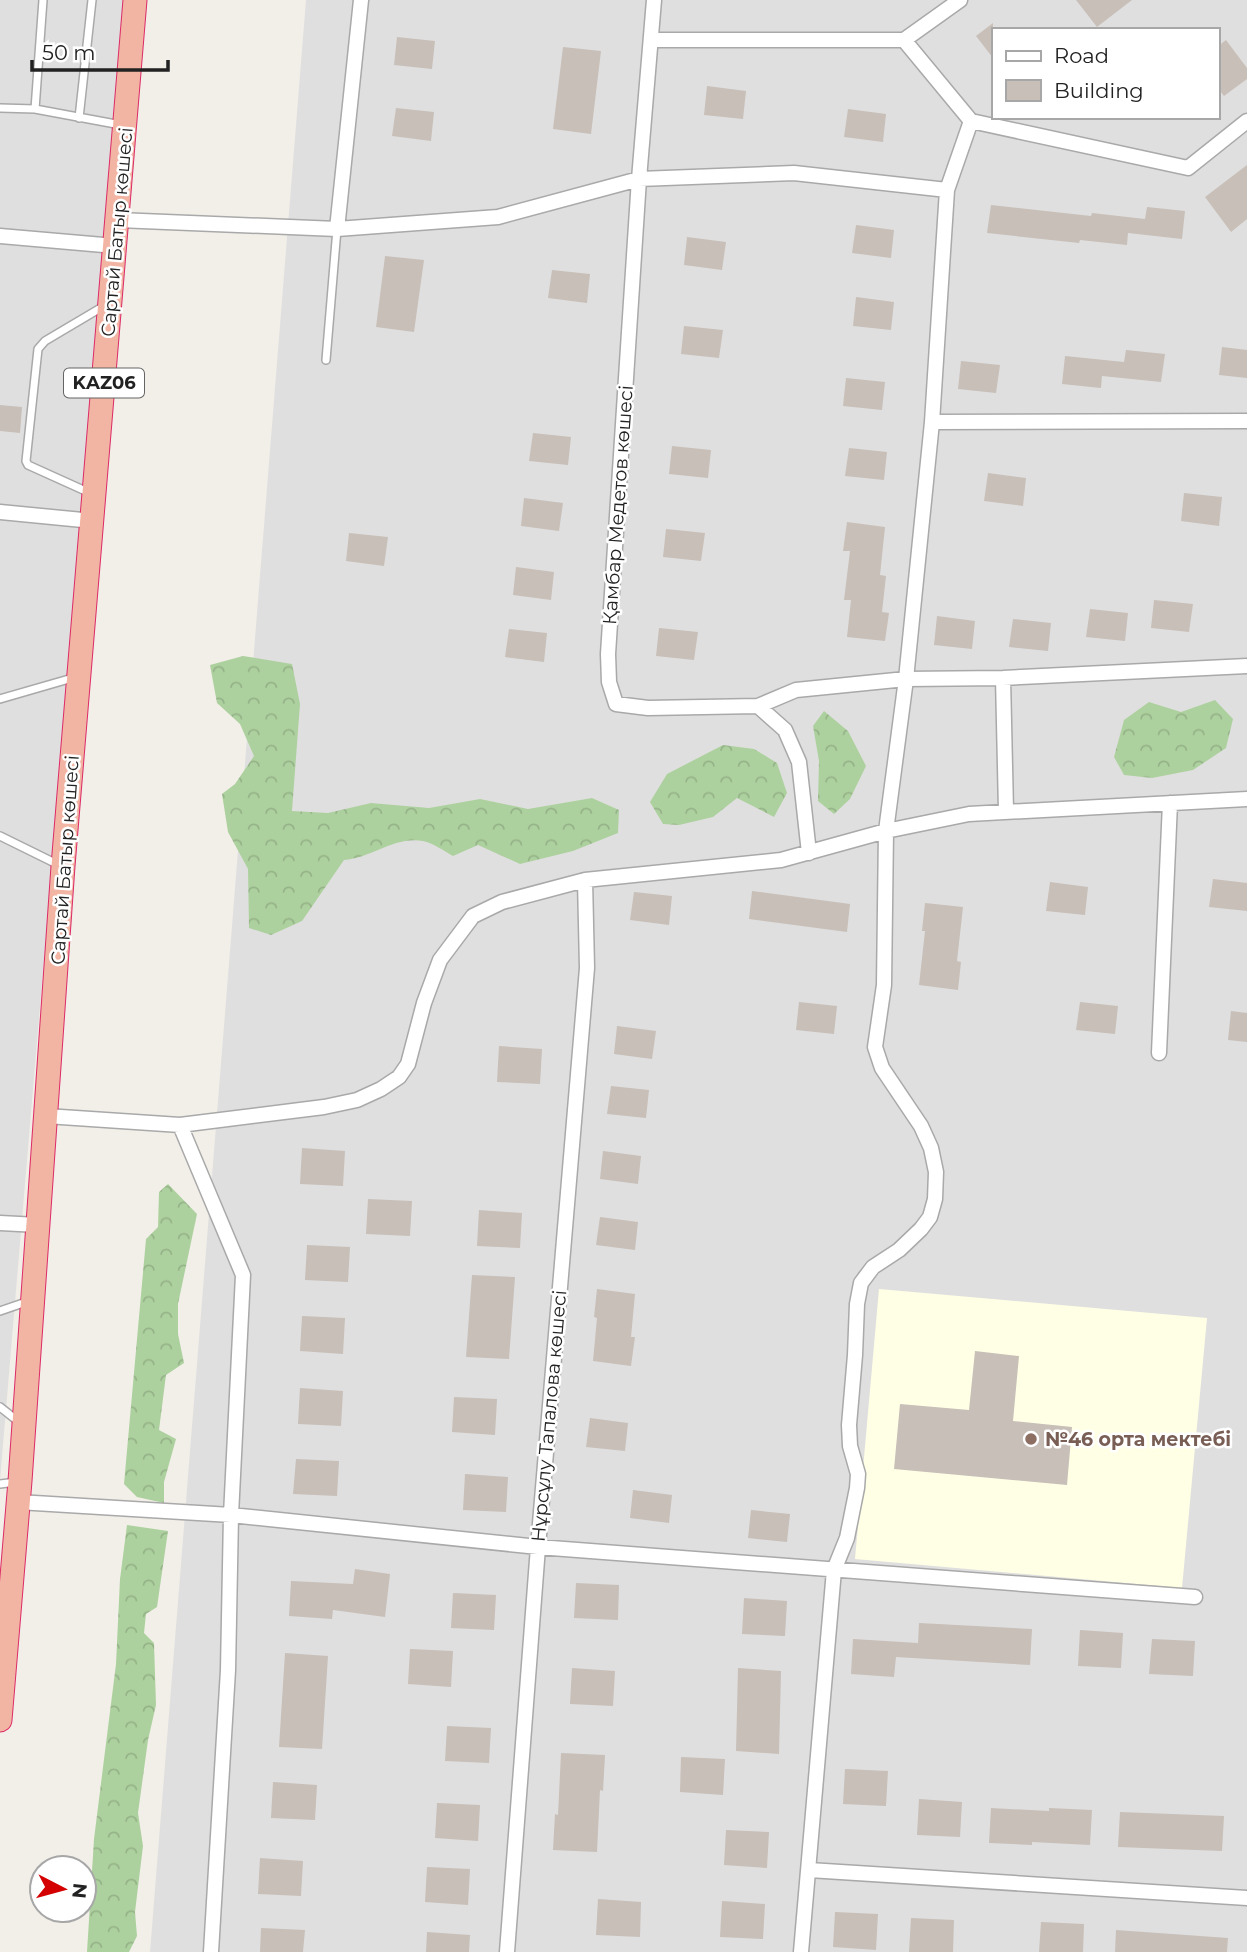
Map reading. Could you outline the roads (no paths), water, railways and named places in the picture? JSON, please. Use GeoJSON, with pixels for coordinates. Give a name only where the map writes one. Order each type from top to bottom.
{"type":"FeatureCollection","features":[{"type":"Feature","properties":{"kind":"highway","name":"Сартай Батыр көшесі"},"geometry":{"type":"LineString","coordinates":[[0,1720],[13,1489],[24,1426],[63,866],[135,0]]}},
{"type":"Feature","properties":{"kind":"street"},"geometry":{"type":"LineString","coordinates":[[337,229],[361,0]]}},
{"type":"Feature","properties":{"kind":"street","name":"Қамбар Медетов көшесі"},"geometry":{"type":"LineString","coordinates":[[654,0],[639,179],[608,654],[609,682],[615,704],[648,708],[758,706]]}},
{"type":"Feature","properties":{"kind":"street"},"geometry":{"type":"LineString","coordinates":[[651,40],[904,40],[960,0]]}},
{"type":"Feature","properties":{"kind":"street"},"geometry":{"type":"LineString","coordinates":[[904,40],[971,121],[1188,168],[1247,121]]}},
{"type":"Feature","properties":{"kind":"street"},"geometry":{"type":"LineString","coordinates":[[801,1952],[834,1570],[847,1538],[857,1488],[858,1474],[850,1446],[849,1425],[857,1304],[861,1283],[873,1267],[899,1250],[921,1229],[930,1217],[935,1199],[936,1172],[931,1148],[921,1126],[882,1068],[875,1047],[884,985],[886,831],[906,679],[932,422],[947,190],[971,121]]}},
{"type":"Feature","properties":{"kind":"street"},"geometry":{"type":"LineString","coordinates":[[118,220],[337,229],[498,217],[639,179],[794,173],[947,190]]}},
{"type":"Feature","properties":{"kind":"street"},"geometry":{"type":"LineString","coordinates":[[0,236],[115,246]]}},
{"type":"Feature","properties":{"kind":"street"},"geometry":{"type":"LineString","coordinates":[[932,422],[1247,421]]}},
{"type":"Feature","properties":{"kind":"street"},"geometry":{"type":"LineString","coordinates":[[0,512],[93,521]]}},
{"type":"Feature","properties":{"kind":"street"},"geometry":{"type":"LineString","coordinates":[[809,853],[799,762],[785,730],[758,706],[796,690],[906,679],[1247,666]]}},
{"type":"Feature","properties":{"kind":"street"},"geometry":{"type":"LineString","coordinates":[[1003,677],[1006,811]]}},
{"type":"Feature","properties":{"kind":"street"},"geometry":{"type":"LineString","coordinates":[[46,1116],[180,1125],[324,1107],[357,1100],[392,1083],[408,1064],[424,1003],[440,960],[472,916],[502,902],[585,880],[781,860],[886,831],[969,814],[1247,799]]}},
{"type":"Feature","properties":{"kind":"street"},"geometry":{"type":"LineString","coordinates":[[1159,1053],[1170,803]]}},
{"type":"Feature","properties":{"kind":"street","name":"Нұрсұлу Тапалова көшесі"},"geometry":{"type":"LineString","coordinates":[[507,1952],[587,968],[585,880]]}},
{"type":"Feature","properties":{"kind":"street"},"geometry":{"type":"LineString","coordinates":[[180,1125],[243,1275],[231,1515],[228,1670],[211,1952]]}},
{"type":"Feature","properties":{"kind":"street"},"geometry":{"type":"LineString","coordinates":[[0,1223],[38,1225]]}},
{"type":"Feature","properties":{"kind":"street"},"geometry":{"type":"LineString","coordinates":[[13,1489],[538,1547],[1195,1597]]}},
{"type":"Feature","properties":{"kind":"street"},"geometry":{"type":"LineString","coordinates":[[809,1870],[1247,1898]]}},
{"type":"Feature","properties":{"kind":"lane"},"geometry":{"type":"LineString","coordinates":[[35,109],[43,0]]}},
{"type":"Feature","properties":{"kind":"lane"},"geometry":{"type":"LineString","coordinates":[[79,118],[92,0]]}},
{"type":"Feature","properties":{"kind":"lane"},"geometry":{"type":"LineString","coordinates":[[0,108],[35,109],[125,125]]}},
{"type":"Feature","properties":{"kind":"lane"},"geometry":{"type":"LineString","coordinates":[[326,360],[337,229]]}},
{"type":"Feature","properties":{"kind":"lane"},"geometry":{"type":"LineString","coordinates":[[95,495],[29,465],[26,461],[38,349],[45,341],[111,303]]}},
{"type":"Feature","properties":{"kind":"lane"},"geometry":{"type":"LineString","coordinates":[[0,699],[79,676]]}},
{"type":"Feature","properties":{"kind":"lane"},"geometry":{"type":"LineString","coordinates":[[0,836],[63,866]]}},
{"type":"Feature","properties":{"kind":"lane"},"geometry":{"type":"LineString","coordinates":[[0,1311],[33,1299]]}},
{"type":"Feature","properties":{"kind":"lane"},"geometry":{"type":"LineString","coordinates":[[0,1407],[24,1426]]}},
{"type":"Feature","properties":{"kind":"place","name":"№46 орта мектебі"},"geometry":{"type":"Point","coordinates":[1031,1439]}}]}
